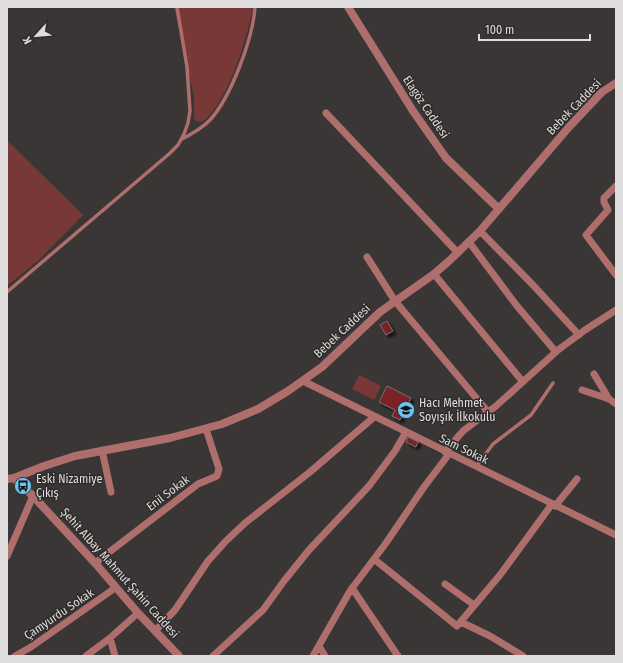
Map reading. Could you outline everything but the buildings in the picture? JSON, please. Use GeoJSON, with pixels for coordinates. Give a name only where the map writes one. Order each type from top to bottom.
{"type":"FeatureCollection","features":[{"type":"Feature","properties":{"kind":"street","name":"Elagöz Caddesi"},"geometry":{"type":"LineString","coordinates":[[348,7],[413,111],[446,158],[499,209]]}},
{"type":"Feature","properties":{"kind":"street","name":"Bebek Caddesi"},"geometry":{"type":"LineString","coordinates":[[10,478],[59,461],[102,450],[149,443],[206,429],[233,420],[258,409],[303,381],[322,367],[371,319],[434,274],[458,253],[480,231],[569,127],[602,92],[616,83]]}},
{"type":"Feature","properties":{"kind":"street"},"geometry":{"type":"LineString","coordinates":[[326,113],[458,253]]}},
{"type":"Feature","properties":{"kind":"street"},"geometry":{"type":"LineString","coordinates":[[616,186],[604,198],[604,202],[608,210],[586,235],[616,275]]}},
{"type":"Feature","properties":{"kind":"street"},"geometry":{"type":"LineString","coordinates":[[480,231],[533,285],[578,335]]}},
{"type":"Feature","properties":{"kind":"street"},"geometry":{"type":"LineString","coordinates":[[469,242],[517,306],[556,352]]}},
{"type":"Feature","properties":{"kind":"street"},"geometry":{"type":"LineString","coordinates":[[367,257],[395,301],[488,412]]}},
{"type":"Feature","properties":{"kind":"street"},"geometry":{"type":"LineString","coordinates":[[434,274],[523,382]]}},
{"type":"Feature","properties":{"kind":"street"},"geometry":{"type":"LineString","coordinates":[[313,656],[352,588],[386,543],[462,431],[488,412],[556,352],[578,335],[616,310]]}},
{"type":"Feature","properties":{"kind":"street"},"geometry":{"type":"LineString","coordinates":[[594,374],[609,399]]}},
{"type":"Feature","properties":{"kind":"street","name":"Sam Sokak"},"geometry":{"type":"LineString","coordinates":[[303,381],[616,536]]}},
{"type":"Feature","properties":{"kind":"street"},"geometry":{"type":"LineString","coordinates":[[582,390],[609,399],[616,404]]}},
{"type":"Feature","properties":{"kind":"street"},"geometry":{"type":"LineString","coordinates":[[155,631],[175,610],[208,561],[226,541],[245,523],[310,472],[374,417]]}},
{"type":"Feature","properties":{"kind":"street","name":"Enil Sokak"},"geometry":{"type":"LineString","coordinates":[[95,563],[198,484],[217,476],[219,469],[206,429]]}},
{"type":"Feature","properties":{"kind":"street"},"geometry":{"type":"LineString","coordinates":[[213,656],[263,610],[309,550],[369,486],[395,451],[406,432]]}},
{"type":"Feature","properties":{"kind":"street"},"geometry":{"type":"LineString","coordinates":[[102,450],[111,492]]}},
{"type":"Feature","properties":{"kind":"street","name":"Şehit Albay Mahmut Şahin Caddesi"},"geometry":{"type":"LineString","coordinates":[[10,478],[33,496],[95,563],[138,613],[179,656]]}},
{"type":"Feature","properties":{"kind":"street"},"geometry":{"type":"LineString","coordinates":[[374,559],[457,626],[500,575],[554,505],[577,479]]}},
{"type":"Feature","properties":{"kind":"street"},"geometry":{"type":"LineString","coordinates":[[7,556],[33,496]]}},
{"type":"Feature","properties":{"kind":"street"},"geometry":{"type":"LineString","coordinates":[[445,584],[474,605]]}},
{"type":"Feature","properties":{"kind":"street","name":"Çamyurdu Sokak"},"geometry":{"type":"LineString","coordinates":[[15,656],[31,647],[116,588]]}},
{"type":"Feature","properties":{"kind":"street"},"geometry":{"type":"LineString","coordinates":[[352,588],[398,656]]}},
{"type":"Feature","properties":{"kind":"street"},"geometry":{"type":"LineString","coordinates":[[86,656],[110,638],[138,613]]}},
{"type":"Feature","properties":{"kind":"street"},"geometry":{"type":"LineString","coordinates":[[461,622],[490,636],[523,656]]}},
{"type":"Feature","properties":{"kind":"street"},"geometry":{"type":"LineString","coordinates":[[110,638],[115,656]]}},
{"type":"Feature","properties":{"kind":"street"},"geometry":{"type":"LineString","coordinates":[[319,646],[326,656]]}},
{"type":"Feature","properties":{"kind":"lane"},"geometry":{"type":"LineString","coordinates":[[7,292],[174,150],[181,140],[188,123],[190,104],[187,67],[178,7]]}},
{"type":"Feature","properties":{"kind":"lane"},"geometry":{"type":"LineString","coordinates":[[181,140],[203,126],[218,109],[234,80],[242,61],[250,36],[255,7]]}},
{"type":"Feature","properties":{"kind":"lane"},"geometry":{"type":"LineString","coordinates":[[476,467],[493,444],[531,415],[553,383]]}},
{"type":"Feature","properties":{"kind":"shaded area"},"geometry":{"type":"Polygon","coordinates":[[[174,7],[253,7],[241,52],[228,86],[211,114],[202,122],[196,121],[194,118],[194,97],[174,7]]]}},
{"type":"Feature","properties":{"kind":"shaded area"},"geometry":{"type":"Polygon","coordinates":[[[7,140],[83,215],[40,259],[7,286],[7,140]]]}},
{"type":"Feature","properties":{"kind":"shaded area"},"geometry":{"type":"Polygon","coordinates":[[[359,375],[381,386],[374,400],[352,389],[359,375]]]}},
{"type":"Feature","properties":{"kind":"place","name":"Hacı Mehmet Soyışık İlkokulu"},"geometry":{"type":"Point","coordinates":[406,410]}},
{"type":"Feature","properties":{"kind":"place","name":"Eski Nizamiye Çıkış"},"geometry":{"type":"Point","coordinates":[23,486]}}]}
